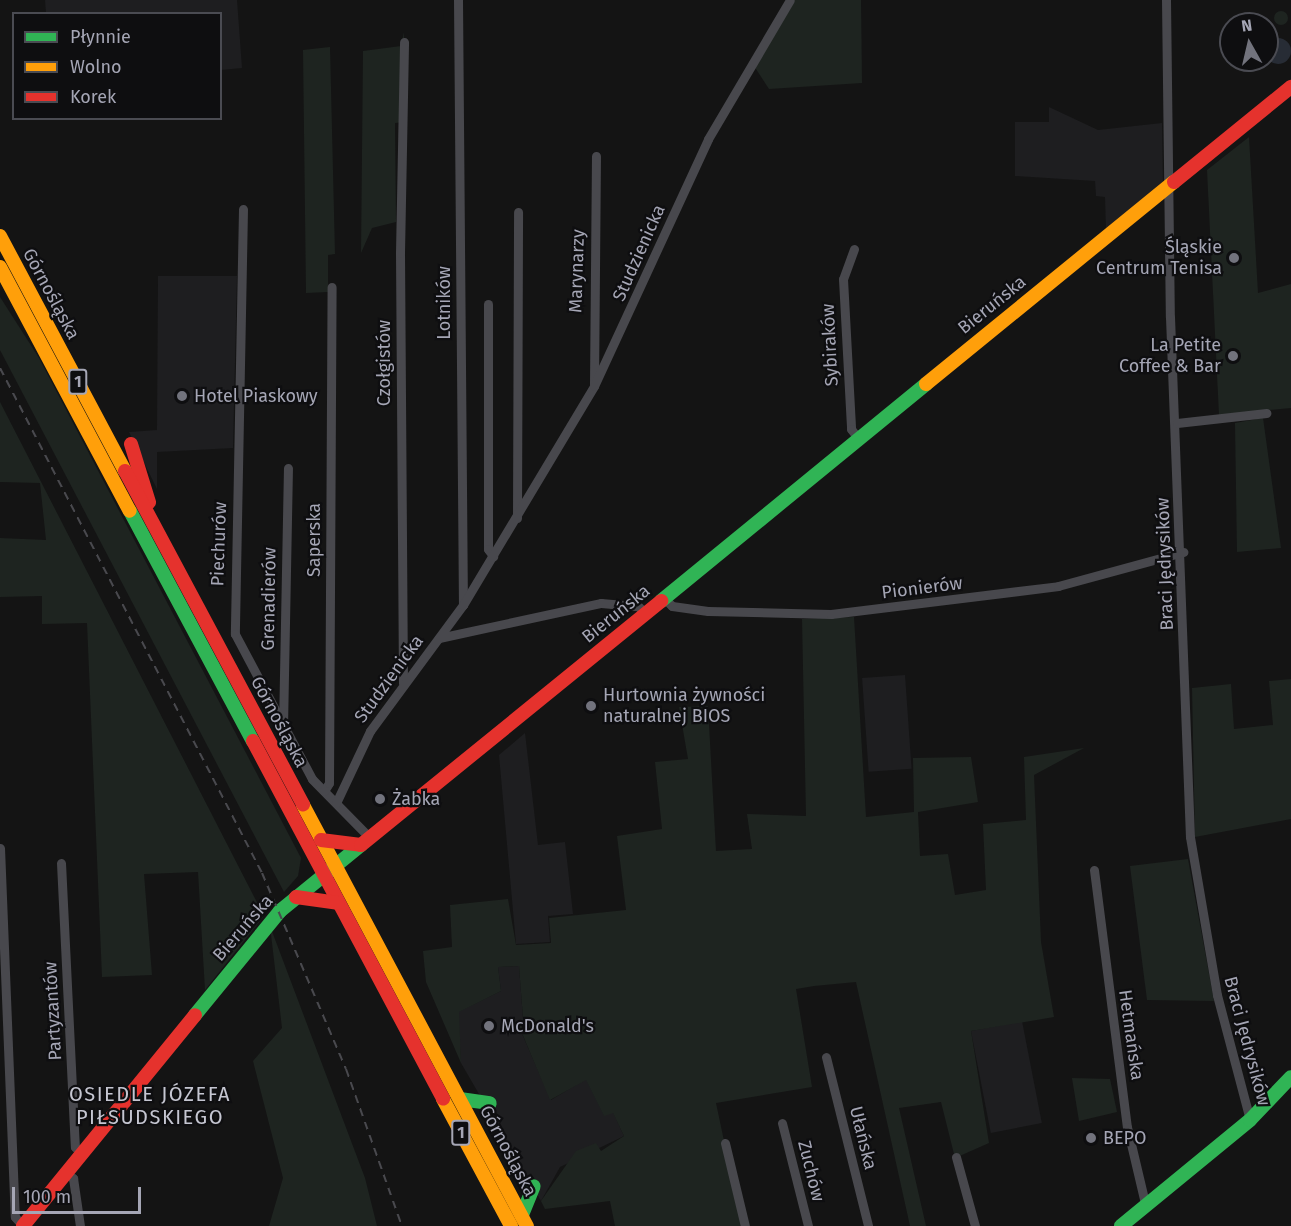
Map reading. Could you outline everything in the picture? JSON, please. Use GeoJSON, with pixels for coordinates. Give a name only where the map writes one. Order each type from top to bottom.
{"type":"FeatureCollection","features":[{"type":"Feature","properties":{"kind":"main road","name":"Bieruńska"},"geometry":{"type":"LineString","coordinates":[[23,1226],[263,930],[296,897],[1291,87]]}},
{"type":"Feature","properties":{"kind":"main road","name":"Górnośląska"},"geometry":{"type":"LineString","coordinates":[[0,236],[524,1221]]}},
{"type":"Feature","properties":{"kind":"main road","name":"Górnośląska"},"geometry":{"type":"LineString","coordinates":[[0,267],[511,1226]]}},
{"type":"Feature","properties":{"kind":"main road"},"geometry":{"type":"LineString","coordinates":[[131,444],[156,528]]}},
{"type":"Feature","properties":{"kind":"main road"},"geometry":{"type":"LineString","coordinates":[[321,840],[364,841]]}},
{"type":"Feature","properties":{"kind":"main road"},"geometry":{"type":"LineString","coordinates":[[296,897],[338,903]]}},
{"type":"Feature","properties":{"kind":"main road"},"geometry":{"type":"LineString","coordinates":[[1121,1226],[1145,1203],[1250,1120],[1291,1077]]}},
{"type":"Feature","properties":{"kind":"main road"},"geometry":{"type":"LineString","coordinates":[[460,1099],[490,1103]]}},
{"type":"Feature","properties":{"kind":"main road"},"geometry":{"type":"LineString","coordinates":[[524,1221],[534,1186]]}},
{"type":"Feature","properties":{"kind":"street","name":"Lotników"},"geometry":{"type":"LineString","coordinates":[[458,0],[463,605]]}},
{"type":"Feature","properties":{"kind":"street","name":"Studzienicka"},"geometry":{"type":"LineString","coordinates":[[336,803],[370,731],[403,683],[463,605],[594,386],[708,139],[790,0]]}},
{"type":"Feature","properties":{"kind":"street","name":"Braci Jędrysików"},"geometry":{"type":"LineString","coordinates":[[1166,0],[1167,187],[1183,552],[1190,837],[1216,995],[1250,1120]]}},
{"type":"Feature","properties":{"kind":"street","name":"Czołgistów"},"geometry":{"type":"LineString","coordinates":[[403,683],[400,253],[404,42]]}},
{"type":"Feature","properties":{"kind":"street","name":"Marynarzy"},"geometry":{"type":"LineString","coordinates":[[594,386],[596,156]]}},
{"type":"Feature","properties":{"kind":"street","name":"Piechurów"},"geometry":{"type":"LineString","coordinates":[[243,209],[234,618],[240,650],[283,730],[324,791],[336,803],[364,841]]}},
{"type":"Feature","properties":{"kind":"street"},"geometry":{"type":"LineString","coordinates":[[517,518],[519,212]]}},
{"type":"Feature","properties":{"kind":"street","name":"Sybiraków"},"geometry":{"type":"LineString","coordinates":[[854,249],[843,279],[851,429],[858,438]]}},
{"type":"Feature","properties":{"kind":"street","name":"Saperska"},"geometry":{"type":"LineString","coordinates":[[324,791],[330,783],[332,287]]}},
{"type":"Feature","properties":{"kind":"street"},"geometry":{"type":"LineString","coordinates":[[488,304],[488,549],[493,556]]}},
{"type":"Feature","properties":{"kind":"street"},"geometry":{"type":"LineString","coordinates":[[1177,423],[1266,413]]}},
{"type":"Feature","properties":{"kind":"street","name":"Grenadierów"},"geometry":{"type":"LineString","coordinates":[[283,730],[288,468]]}},
{"type":"Feature","properties":{"kind":"street","name":"Pionierów"},"geometry":{"type":"LineString","coordinates":[[664,598],[672,606],[708,611],[853,612],[1058,586],[1183,552]]}},
{"type":"Feature","properties":{"kind":"street"},"geometry":{"type":"LineString","coordinates":[[439,638],[602,603],[638,606],[645,613]]}},
{"type":"Feature","properties":{"kind":"street"},"geometry":{"type":"LineString","coordinates":[[0,848],[15,1217],[23,1226]]}},
{"type":"Feature","properties":{"kind":"street","name":"Partyzantów"},"geometry":{"type":"LineString","coordinates":[[61,863],[75,1147],[82,1154]]}},
{"type":"Feature","properties":{"kind":"street","name":"Hetmańska"},"geometry":{"type":"LineString","coordinates":[[1094,870],[1127,1127],[1145,1203]]}},
{"type":"Feature","properties":{"kind":"street","name":"Ułańska"},"geometry":{"type":"LineString","coordinates":[[826,1057],[868,1226]]}},
{"type":"Feature","properties":{"kind":"street","name":"Zuchów"},"geometry":{"type":"LineString","coordinates":[[782,1123],[808,1226]]}},
{"type":"Feature","properties":{"kind":"street"},"geometry":{"type":"LineString","coordinates":[[725,1143],[746,1226]]}},
{"type":"Feature","properties":{"kind":"street"},"geometry":{"type":"LineString","coordinates":[[956,1157],[975,1226]]}},
{"type":"Feature","properties":{"kind":"street"},"geometry":{"type":"LineString","coordinates":[[66,1173],[73,1178],[80,1226]]}},
{"type":"Feature","properties":{"kind":"shaded area"},"geometry":{"type":"Polygon","coordinates":[[[45,0],[237,0],[242,68],[222,70],[222,12],[46,12],[45,0]]]}},
{"type":"Feature","properties":{"kind":"shaded area"},"geometry":{"type":"Polygon","coordinates":[[[793,0],[861,0],[862,83],[769,89],[752,63],[793,0]]]}},
{"type":"Feature","properties":{"kind":"shaded area"},"geometry":{"type":"Polygon","coordinates":[[[1281,11],[1284,12],[1287,15],[1286,23],[1279,24],[1278,12],[1281,11]]]}},
{"type":"Feature","properties":{"kind":"shaded area"},"geometry":{"type":"Polygon","coordinates":[[[404,32],[404,122],[395,123],[396,222],[372,228],[361,253],[363,51],[401,46],[404,32]]]}},
{"type":"Feature","properties":{"kind":"shaded area"},"geometry":{"type":"Polygon","coordinates":[[[1279,38],[1290,46],[1290,56],[1279,64],[1279,38]]]}},
{"type":"Feature","properties":{"kind":"shaded area"},"geometry":{"type":"Polygon","coordinates":[[[330,47],[335,254],[328,255],[328,292],[306,293],[303,50],[330,47]]]}},
{"type":"Feature","properties":{"kind":"shaded area"},"geometry":{"type":"Polygon","coordinates":[[[1049,107],[1098,130],[1162,123],[1163,185],[1106,230],[1105,197],[1096,196],[1095,181],[1015,176],[1015,122],[1049,122],[1049,107]]]}},
{"type":"Feature","properties":{"kind":"shaded area","name":"Śląskie Centrum Tenisa"},"geometry":{"type":"Polygon","coordinates":[[[1249,137],[1258,293],[1291,284],[1291,408],[1219,415],[1207,170],[1249,137]]]}},
{"type":"Feature","properties":{"kind":"shaded area"},"geometry":{"type":"Polygon","coordinates":[[[158,276],[237,276],[233,448],[157,452],[157,489],[129,432],[157,430],[158,276]]]}},
{"type":"Feature","properties":{"kind":"shaded area"},"geometry":{"type":"Polygon","coordinates":[[[0,297],[39,358],[301,858],[298,876],[284,892],[0,350],[0,297]]]}},
{"type":"Feature","properties":{"kind":"shaded area"},"geometry":{"type":"Polygon","coordinates":[[[0,402],[264,916],[205,990],[198,872],[144,874],[152,975],[102,977],[87,623],[42,624],[42,596],[0,597],[0,538],[46,540],[40,483],[0,482],[0,402]]]}},
{"type":"Feature","properties":{"kind":"shaded area"},"geometry":{"type":"Polygon","coordinates":[[[1263,418],[1281,548],[1237,552],[1235,423],[1263,418]]]}},
{"type":"Feature","properties":{"kind":"shaded area"},"geometry":{"type":"Polygon","coordinates":[[[854,617],[866,817],[914,812],[913,758],[971,757],[978,802],[918,812],[920,856],[948,854],[955,895],[986,890],[983,824],[1026,820],[1024,757],[1084,748],[1034,775],[1041,942],[1054,1017],[971,1031],[989,1143],[955,1158],[941,1102],[899,1108],[926,1226],[910,1226],[856,982],[814,986],[796,989],[812,1087],[716,1103],[742,1226],[615,1226],[610,1201],[545,1209],[541,1201],[576,1151],[596,1143],[601,1151],[624,1136],[613,1113],[604,1116],[586,1080],[550,1100],[519,1026],[523,1018],[519,966],[498,967],[501,991],[459,1012],[461,1063],[426,982],[423,951],[452,947],[450,905],[508,899],[516,945],[551,943],[549,918],[626,910],[617,836],[662,829],[655,762],[688,759],[679,707],[708,706],[716,851],[752,849],[747,814],[806,816],[802,619],[854,617]]]}},
{"type":"Feature","properties":{"kind":"shaded area"},"geometry":{"type":"Polygon","coordinates":[[[905,675],[912,769],[869,772],[862,678],[905,675]]]}},
{"type":"Feature","properties":{"kind":"shaded area"},"geometry":{"type":"Polygon","coordinates":[[[1291,679],[1291,819],[1195,837],[1192,688],[1231,684],[1234,729],[1273,725],[1269,681],[1291,679]]]}},
{"type":"Feature","properties":{"kind":"shaded area"},"geometry":{"type":"Polygon","coordinates":[[[525,733],[538,845],[565,842],[573,914],[548,916],[550,942],[516,944],[499,755],[525,733]]]}},
{"type":"Feature","properties":{"kind":"shaded area"},"geometry":{"type":"Polygon","coordinates":[[[1188,859],[1214,1001],[1147,1000],[1130,866],[1188,859]]]}},
{"type":"Feature","properties":{"kind":"shaded area"},"geometry":{"type":"Polygon","coordinates":[[[270,926],[365,1178],[377,1226],[269,1226],[283,1178],[253,1061],[282,1028],[270,926]]]}},
{"type":"Feature","properties":{"kind":"shaded area"},"geometry":{"type":"Polygon","coordinates":[[[519,966],[523,1019],[519,1027],[551,1100],[586,1079],[604,1115],[613,1112],[624,1136],[560,1167],[541,1201],[461,1063],[458,1012],[501,991],[498,967],[519,966]]]}},
{"type":"Feature","properties":{"kind":"shaded area"},"geometry":{"type":"Polygon","coordinates":[[[1022,1021],[1042,1123],[991,1133],[971,1031],[1022,1021]]]}},
{"type":"Feature","properties":{"kind":"shaded area"},"geometry":{"type":"Polygon","coordinates":[[[1072,1078],[1110,1079],[1117,1112],[1079,1121],[1072,1078]]]}},
{"type":"Feature","properties":{"kind":"railway"},"geometry":{"type":"LineString","coordinates":[[0,368],[262,873],[346,1069],[402,1226]]}},
{"type":"Feature","properties":{"kind":"traffic: fast"},"geometry":{"type":"LineString","coordinates":[[661,601],[926,384]]}},
{"type":"Feature","properties":{"kind":"traffic: fast"},"geometry":{"type":"LineString","coordinates":[[130,511],[253,741]]}},
{"type":"Feature","properties":{"kind":"traffic: fast"},"geometry":{"type":"LineString","coordinates":[[195,1015],[280,911],[361,845]]}},
{"type":"Feature","properties":{"kind":"traffic: fast"},"geometry":{"type":"LineString","coordinates":[[1121,1226],[1250,1120],[1291,1077]]}},
{"type":"Feature","properties":{"kind":"traffic: fast"},"geometry":{"type":"LineString","coordinates":[[460,1099],[490,1103]]}},
{"type":"Feature","properties":{"kind":"traffic: fast"},"geometry":{"type":"LineString","coordinates":[[522,1215],[534,1186]]}},
{"type":"Feature","properties":{"kind":"traffic: slow"},"geometry":{"type":"LineString","coordinates":[[926,384],[1174,182]]}},
{"type":"Feature","properties":{"kind":"traffic: slow"},"geometry":{"type":"LineString","coordinates":[[0,236],[125,471]]}},
{"type":"Feature","properties":{"kind":"traffic: slow"},"geometry":{"type":"LineString","coordinates":[[0,267],[130,511]]}},
{"type":"Feature","properties":{"kind":"traffic: slow"},"geometry":{"type":"LineString","coordinates":[[303,805],[527,1226]]}},
{"type":"Feature","properties":{"kind":"traffic: slow"},"geometry":{"type":"LineString","coordinates":[[443,1099],[511,1226]]}},
{"type":"Feature","properties":{"kind":"traffic: jam"},"geometry":{"type":"LineString","coordinates":[[1174,182],[1291,87]]}},
{"type":"Feature","properties":{"kind":"traffic: jam"},"geometry":{"type":"LineString","coordinates":[[131,444],[149,502]]}},
{"type":"Feature","properties":{"kind":"traffic: jam"},"geometry":{"type":"LineString","coordinates":[[125,471],[303,805]]}},
{"type":"Feature","properties":{"kind":"traffic: jam"},"geometry":{"type":"LineString","coordinates":[[361,845],[661,601]]}},
{"type":"Feature","properties":{"kind":"traffic: jam"},"geometry":{"type":"LineString","coordinates":[[253,741],[443,1099]]}},
{"type":"Feature","properties":{"kind":"traffic: jam"},"geometry":{"type":"LineString","coordinates":[[321,840],[359,845]]}},
{"type":"Feature","properties":{"kind":"traffic: jam"},"geometry":{"type":"LineString","coordinates":[[296,897],[338,903]]}},
{"type":"Feature","properties":{"kind":"traffic: jam"},"geometry":{"type":"LineString","coordinates":[[23,1226],[195,1015]]}},
{"type":"Feature","properties":{"kind":"place","name":"Śląskie Centrum Tenisa"},"geometry":{"type":"Point","coordinates":[1234,258]}},
{"type":"Feature","properties":{"kind":"place","name":"La Petite Coffee & Bar"},"geometry":{"type":"Point","coordinates":[1233,356]}},
{"type":"Feature","properties":{"kind":"place","name":"Hotel Piaskowy"},"geometry":{"type":"Point","coordinates":[182,396]}},
{"type":"Feature","properties":{"kind":"place","name":"Hurtownia żywności naturalnej BIOS"},"geometry":{"type":"Point","coordinates":[591,706]}},
{"type":"Feature","properties":{"kind":"place","name":"Żabka"},"geometry":{"type":"Point","coordinates":[380,799]}},
{"type":"Feature","properties":{"kind":"place","name":"McDonald's"},"geometry":{"type":"Point","coordinates":[489,1026]}},
{"type":"Feature","properties":{"kind":"place","name":"BEPO"},"geometry":{"type":"Point","coordinates":[1091,1138]}},
{"type":"Feature","properties":{"kind":"district","name":"OSIEDLE JÓZEFA PIŁSUDSKIEGO"},"geometry":{"type":"Point","coordinates":[150,1106]}}]}
